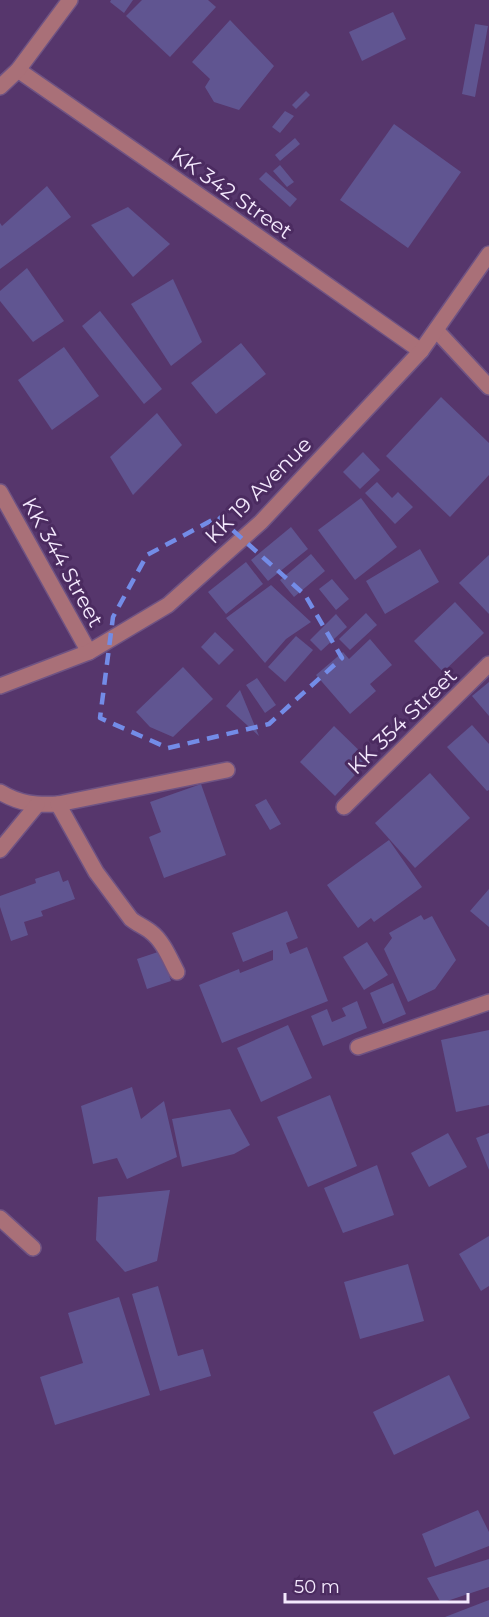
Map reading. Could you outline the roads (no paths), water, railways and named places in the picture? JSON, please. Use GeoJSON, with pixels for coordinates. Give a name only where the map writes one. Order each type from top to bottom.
{"type":"FeatureCollection","features":[{"type":"Feature","properties":{"kind":"street"},"geometry":{"type":"LineString","coordinates":[[0,87],[18,70],[70,0]]}},
{"type":"Feature","properties":{"kind":"street","name":"KK 342 Street"},"geometry":{"type":"LineString","coordinates":[[18,70],[421,351]]}},
{"type":"Feature","properties":{"kind":"street","name":"KK 19 Avenue"},"geometry":{"type":"LineString","coordinates":[[0,686],[89,652],[168,604],[261,522],[421,351],[489,254]]}},
{"type":"Feature","properties":{"kind":"street"},"geometry":{"type":"LineString","coordinates":[[436,330],[489,387]]}},
{"type":"Feature","properties":{"kind":"street","name":"KK 344 Street"},"geometry":{"type":"LineString","coordinates":[[0,492],[89,652]]}},
{"type":"Feature","properties":{"kind":"street","name":"KK 354 Street"},"geometry":{"type":"LineString","coordinates":[[344,807],[489,664]]}},
{"type":"Feature","properties":{"kind":"street"},"geometry":{"type":"LineString","coordinates":[[0,792],[14,800],[37,805],[58,804],[227,770]]}},
{"type":"Feature","properties":{"kind":"street"},"geometry":{"type":"LineString","coordinates":[[58,804],[96,872],[131,919],[157,937],[177,972]]}},
{"type":"Feature","properties":{"kind":"street"},"geometry":{"type":"LineString","coordinates":[[0,850],[37,805]]}},
{"type":"Feature","properties":{"kind":"street"},"geometry":{"type":"LineString","coordinates":[[358,1047],[489,1002]]}},
{"type":"Feature","properties":{"kind":"street"},"geometry":{"type":"LineString","coordinates":[[0,1218],[33,1248]]}}]}
